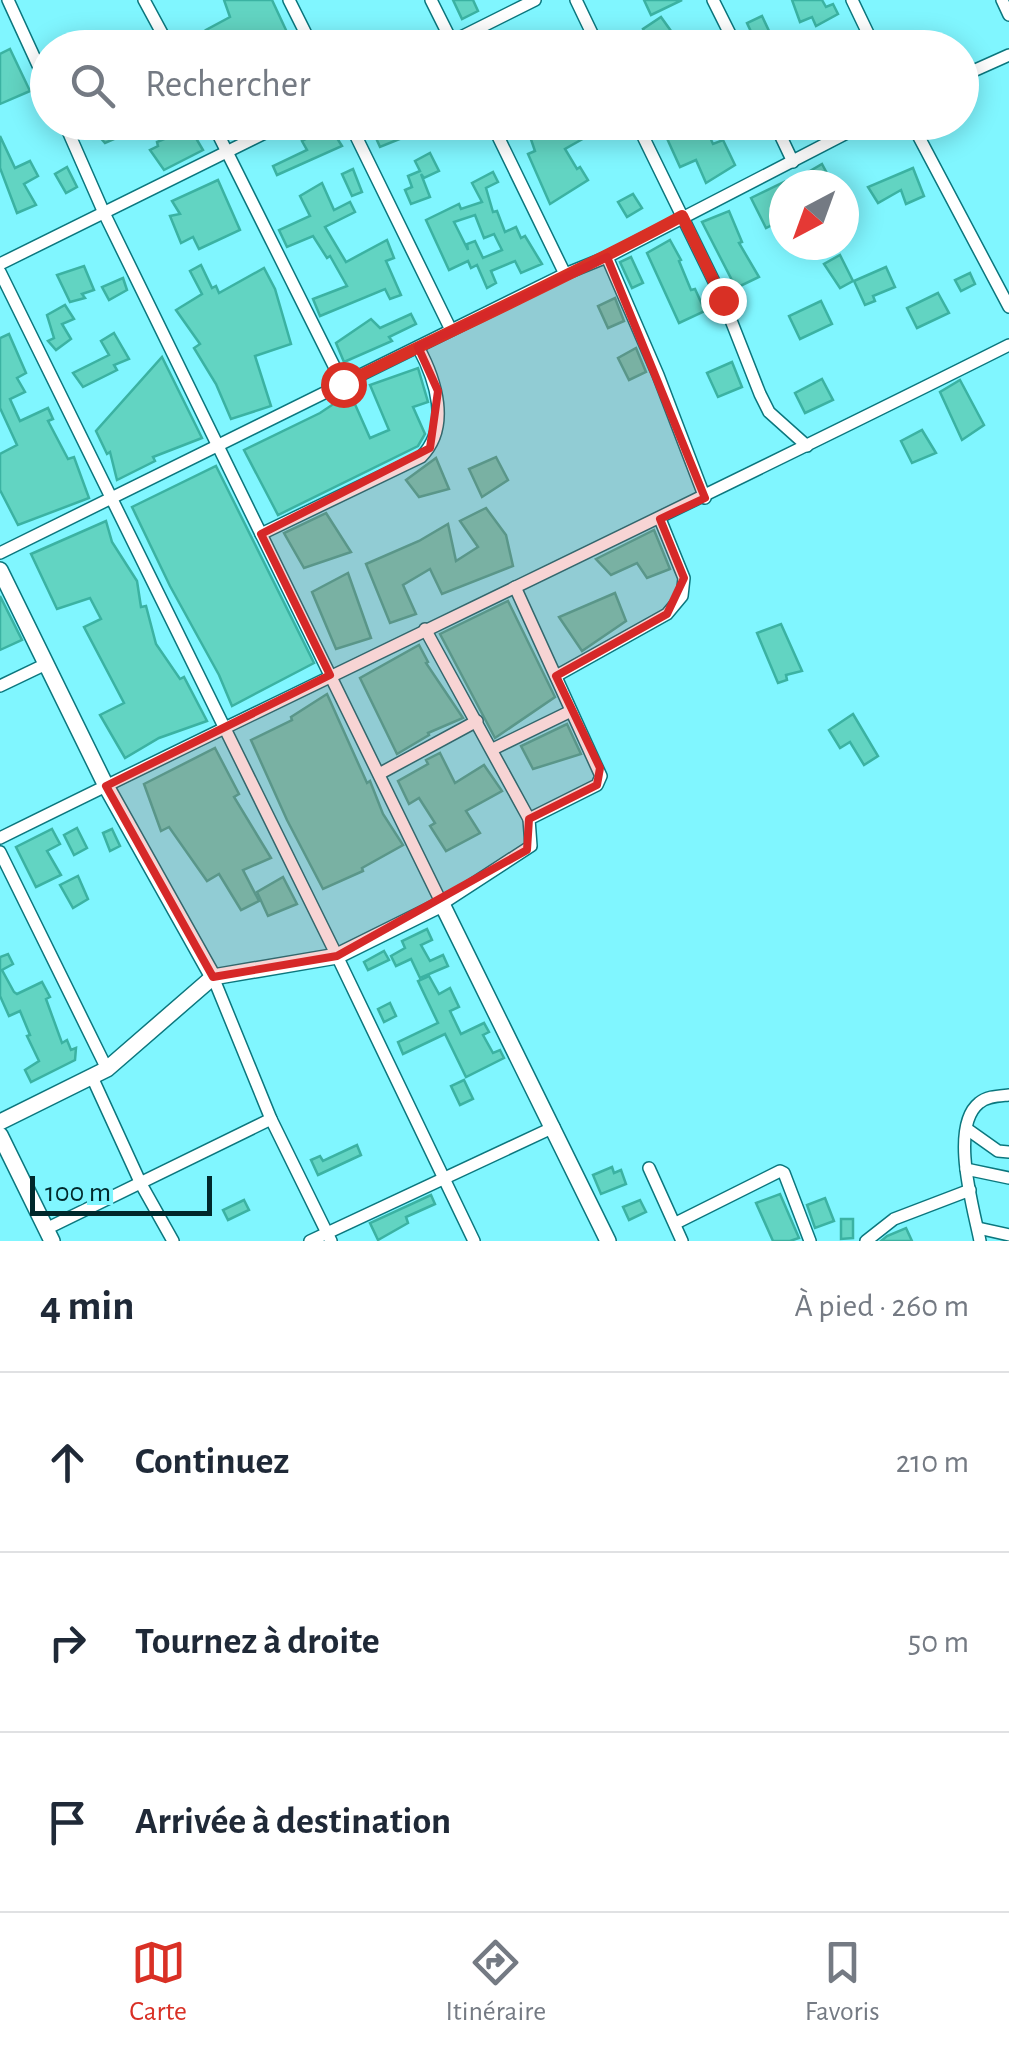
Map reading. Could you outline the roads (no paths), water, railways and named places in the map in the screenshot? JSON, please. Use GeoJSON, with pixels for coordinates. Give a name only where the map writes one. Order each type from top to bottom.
{"type":"FeatureCollection","features":[{"type":"Feature","properties":{"kind":"street"},"geometry":{"type":"LineString","coordinates":[[8,0],[30,48]]}},
{"type":"Feature","properties":{"kind":"street"},"geometry":{"type":"LineString","coordinates":[[144,0],[160,30]]}},
{"type":"Feature","properties":{"kind":"street"},"geometry":{"type":"LineString","coordinates":[[289,0],[304,30]]}},
{"type":"Feature","properties":{"kind":"street"},"geometry":{"type":"LineString","coordinates":[[431,0],[446,30]]}},
{"type":"Feature","properties":{"kind":"street"},"geometry":{"type":"LineString","coordinates":[[479,30],[535,0]]}},
{"type":"Feature","properties":{"kind":"street"},"geometry":{"type":"LineString","coordinates":[[576,0],[590,30]]}},
{"type":"Feature","properties":{"kind":"street"},"geometry":{"type":"LineString","coordinates":[[713,0],[727,30]]}},
{"type":"Feature","properties":{"kind":"street"},"geometry":{"type":"LineString","coordinates":[[852,0],[866,30]]}},
{"type":"Feature","properties":{"kind":"street"},"geometry":{"type":"LineString","coordinates":[[1002,0],[1009,15]]}},
{"type":"Feature","properties":{"kind":"street"},"geometry":{"type":"LineString","coordinates":[[979,68],[1009,54]]}},
{"type":"Feature","properties":{"kind":"street"},"geometry":{"type":"LineString","coordinates":[[72,140],[104,213],[608,1241]]}},
{"type":"Feature","properties":{"kind":"street"},"geometry":{"type":"LineString","coordinates":[[222,140],[343,384]]}},
{"type":"Feature","properties":{"kind":"street"},"geometry":{"type":"LineString","coordinates":[[252,140],[0,268],[474,1241]]}},
{"type":"Feature","properties":{"kind":"street"},"geometry":{"type":"LineString","coordinates":[[359,140],[451,330]]}},
{"type":"Feature","properties":{"kind":"street"},"geometry":{"type":"LineString","coordinates":[[500,140],[565,274]]}},
{"type":"Feature","properties":{"kind":"street"},"geometry":{"type":"LineString","coordinates":[[645,140],[723,300],[769,412],[807,446]]}},
{"type":"Feature","properties":{"kind":"street"},"geometry":{"type":"LineString","coordinates":[[783,140],[793,162]]}},
{"type":"Feature","properties":{"kind":"street"},"geometry":{"type":"LineString","coordinates":[[0,553],[565,274],[607,257],[834,140]]}},
{"type":"Feature","properties":{"kind":"street"},"geometry":{"type":"LineString","coordinates":[[921,140],[1009,307]]}},
{"type":"Feature","properties":{"kind":"street"},"geometry":{"type":"LineString","coordinates":[[607,257],[705,498]]}},
{"type":"Feature","properties":{"kind":"street"},"geometry":{"type":"LineString","coordinates":[[0,838],[424,629],[705,498],[1009,345]]}},
{"type":"Feature","properties":{"kind":"street"},"geometry":{"type":"LineString","coordinates":[[261,534],[421,458],[430,448],[438,391],[418,347]]}},
{"type":"Feature","properties":{"kind":"street"},"geometry":{"type":"LineString","coordinates":[[556,676],[667,614],[682,596],[684,578],[660,519]]}},
{"type":"Feature","properties":{"kind":"street"},"geometry":{"type":"LineString","coordinates":[[0,570],[106,786],[213,977],[271,1119],[329,1237]]}},
{"type":"Feature","properties":{"kind":"street"},"geometry":{"type":"LineString","coordinates":[[515,588],[601,776],[596,785],[530,819]]}},
{"type":"Feature","properties":{"kind":"street"},"geometry":{"type":"LineString","coordinates":[[0,1122],[100,1073],[213,977],[337,956],[442,904],[530,846],[530,819],[424,629]]}},
{"type":"Feature","properties":{"kind":"street"},"geometry":{"type":"LineString","coordinates":[[0,686],[46,664]]}},
{"type":"Feature","properties":{"kind":"street"},"geometry":{"type":"LineString","coordinates":[[493,749],[572,711]]}},
{"type":"Feature","properties":{"kind":"street"},"geometry":{"type":"LineString","coordinates":[[379,774],[477,722]]}},
{"type":"Feature","properties":{"kind":"street"},"geometry":{"type":"LineString","coordinates":[[0,852],[100,1073],[140,1184],[173,1241]]}},
{"type":"Feature","properties":{"kind":"street"},"geometry":{"type":"LineString","coordinates":[[1009,1095],[980,1102],[974,1109],[967,1129],[966,1169],[979,1235],[1009,1235]]}},
{"type":"Feature","properties":{"kind":"street"},"geometry":{"type":"LineString","coordinates":[[0,1136],[49,1235],[140,1184],[271,1119]]}},
{"type":"Feature","properties":{"kind":"street"},"geometry":{"type":"LineString","coordinates":[[310,1241],[329,1237],[554,1127]]}},
{"type":"Feature","properties":{"kind":"street"},"geometry":{"type":"LineString","coordinates":[[967,1129],[998,1151],[1009,1152]]}},
{"type":"Feature","properties":{"kind":"street"},"geometry":{"type":"LineString","coordinates":[[649,1168],[682,1241]]}},
{"type":"Feature","properties":{"kind":"street"},"geometry":{"type":"LineString","coordinates":[[966,1169],[1009,1178]]}},
{"type":"Feature","properties":{"kind":"street"},"geometry":{"type":"LineString","coordinates":[[676,1223],[780,1172],[784,1173],[810,1241]]}},
{"type":"Feature","properties":{"kind":"street"},"geometry":{"type":"LineString","coordinates":[[866,1241],[894,1219],[970,1190]]}}]}
